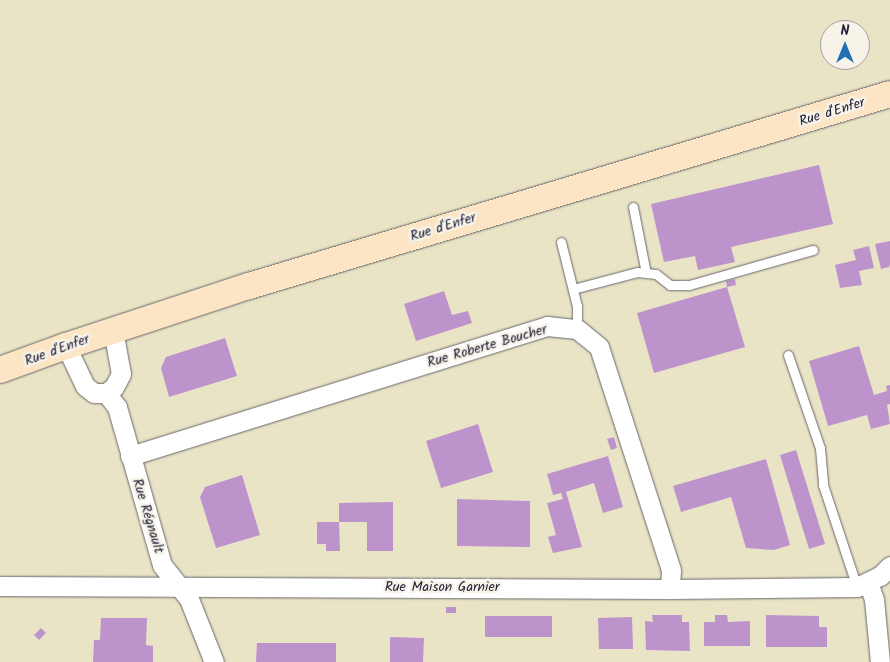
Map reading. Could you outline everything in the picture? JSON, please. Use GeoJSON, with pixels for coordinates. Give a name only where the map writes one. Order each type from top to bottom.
{"type":"FeatureCollection","features":[{"type":"Feature","properties":{"kind":"street","name":"Rue d'Enfer"},"geometry":{"type":"LineString","coordinates":[[0,370],[113,330],[249,286],[890,94]]}},
{"type":"Feature","properties":{"kind":"street","name":"Rue Roberte Boucher"},"geometry":{"type":"LineString","coordinates":[[130,456],[547,326],[577,329]]}},
{"type":"Feature","properties":{"kind":"street"},"geometry":{"type":"LineString","coordinates":[[577,329],[599,347],[671,570],[670,589]]}},
{"type":"Feature","properties":{"kind":"street"},"geometry":{"type":"LineString","coordinates":[[66,346],[85,386],[94,393],[106,393],[114,387],[121,374],[113,330]]}},
{"type":"Feature","properties":{"kind":"street","name":"Rue Régnault"},"geometry":{"type":"LineString","coordinates":[[106,393],[117,407],[162,565],[189,599],[214,662]]}},
{"type":"Feature","properties":{"kind":"street"},"geometry":{"type":"LineString","coordinates":[[880,662],[874,599],[862,585],[880,576],[890,566]]}},
{"type":"Feature","properties":{"kind":"street","name":"Rue Maison Garnier"},"geometry":{"type":"LineString","coordinates":[[0,586],[670,589],[862,585]]}},
{"type":"Feature","properties":{"kind":"lane"},"geometry":{"type":"LineString","coordinates":[[633,207],[646,273]]}},
{"type":"Feature","properties":{"kind":"lane"},"geometry":{"type":"LineString","coordinates":[[561,242],[577,306],[577,329]]}},
{"type":"Feature","properties":{"kind":"lane"},"geometry":{"type":"LineString","coordinates":[[573,289],[637,272],[656,274],[670,285],[688,285],[813,250]]}},
{"type":"Feature","properties":{"kind":"lane"},"geometry":{"type":"LineString","coordinates":[[788,355],[820,448],[823,485],[862,585]]}},
{"type":"Feature","properties":{"kind":"building"},"geometry":{"type":"Polygon","coordinates":[[[819,165],[833,224],[731,247],[735,262],[698,270],[695,256],[664,262],[651,204],[819,165]]]}},
{"type":"Feature","properties":{"kind":"building"},"geometry":{"type":"Polygon","coordinates":[[[890,241],[890,264],[889,267],[881,269],[875,244],[890,241]]]}},
{"type":"Feature","properties":{"kind":"building"},"geometry":{"type":"Polygon","coordinates":[[[869,246],[874,268],[859,271],[862,285],[840,288],[835,265],[856,260],[853,250],[869,246]]]}},
{"type":"Feature","properties":{"kind":"building"},"geometry":{"type":"Polygon","coordinates":[[[735,279],[736,285],[727,287],[726,281],[735,279]]]}},
{"type":"Feature","properties":{"kind":"building"},"geometry":{"type":"Polygon","coordinates":[[[727,287],[745,347],[654,373],[637,313],[727,287]]]}},
{"type":"Feature","properties":{"kind":"building"},"geometry":{"type":"Polygon","coordinates":[[[444,291],[452,315],[468,311],[472,323],[416,341],[404,304],[444,291]]]}},
{"type":"Feature","properties":{"kind":"building"},"geometry":{"type":"Polygon","coordinates":[[[225,338],[237,376],[169,397],[161,368],[166,357],[225,338]]]}},
{"type":"Feature","properties":{"kind":"building"},"geometry":{"type":"Polygon","coordinates":[[[859,346],[874,395],[887,391],[886,386],[890,385],[890,404],[887,405],[890,424],[871,429],[867,415],[828,426],[809,361],[859,346]]]}},
{"type":"Feature","properties":{"kind":"building"},"geometry":{"type":"Polygon","coordinates":[[[478,424],[493,472],[441,488],[426,441],[478,424]]]}},
{"type":"Feature","properties":{"kind":"building"},"geometry":{"type":"Polygon","coordinates":[[[614,437],[617,448],[611,450],[607,439],[614,437]]]}},
{"type":"Feature","properties":{"kind":"building"},"geometry":{"type":"Polygon","coordinates":[[[796,450],[825,544],[809,549],[780,455],[796,450]]]}},
{"type":"Feature","properties":{"kind":"building"},"geometry":{"type":"Polygon","coordinates":[[[608,456],[623,507],[603,513],[594,483],[566,492],[582,547],[553,553],[548,537],[556,535],[547,503],[563,499],[561,493],[553,495],[547,474],[608,456]]]}},
{"type":"Feature","properties":{"kind":"building"},"geometry":{"type":"Polygon","coordinates":[[[766,459],[790,545],[774,550],[746,548],[731,497],[681,512],[673,486],[766,459]]]}},
{"type":"Feature","properties":{"kind":"building"},"geometry":{"type":"Polygon","coordinates":[[[242,475],[260,535],[216,548],[200,497],[205,487],[242,475]]]}},
{"type":"Feature","properties":{"kind":"building"},"geometry":{"type":"Polygon","coordinates":[[[457,499],[530,501],[530,547],[457,546],[457,499]]]}},
{"type":"Feature","properties":{"kind":"building"},"geometry":{"type":"Polygon","coordinates":[[[393,502],[393,551],[367,551],[367,522],[339,522],[339,503],[393,502]]]}},
{"type":"Feature","properties":{"kind":"building"},"geometry":{"type":"Polygon","coordinates":[[[317,522],[339,522],[340,551],[326,551],[326,544],[317,544],[317,522]]]}},
{"type":"Feature","properties":{"kind":"building"},"geometry":{"type":"Polygon","coordinates":[[[446,607],[456,607],[456,613],[446,613],[446,607]]]}},
{"type":"Feature","properties":{"kind":"building"},"geometry":{"type":"Polygon","coordinates":[[[652,615],[682,615],[682,622],[689,622],[690,651],[646,650],[645,621],[653,622],[652,615]]]}},
{"type":"Feature","properties":{"kind":"building"},"geometry":{"type":"Polygon","coordinates":[[[715,615],[727,615],[728,622],[750,621],[750,646],[704,646],[704,622],[715,622],[715,615]]]}},
{"type":"Feature","properties":{"kind":"building"},"geometry":{"type":"Polygon","coordinates":[[[766,615],[819,616],[819,627],[827,627],[827,647],[766,647],[766,615]]]}},
{"type":"Feature","properties":{"kind":"building"},"geometry":{"type":"Polygon","coordinates":[[[485,616],[552,616],[552,637],[485,637],[485,616]]]}},
{"type":"Feature","properties":{"kind":"building"},"geometry":{"type":"Polygon","coordinates":[[[632,617],[633,649],[599,649],[598,618],[632,617]]]}},
{"type":"Feature","properties":{"kind":"building"},"geometry":{"type":"Polygon","coordinates":[[[101,618],[147,618],[146,645],[153,646],[153,662],[93,662],[94,640],[100,640],[101,618]]]}},
{"type":"Feature","properties":{"kind":"building"},"geometry":{"type":"Polygon","coordinates":[[[41,628],[46,633],[39,640],[34,635],[41,628]]]}},
{"type":"Feature","properties":{"kind":"building"},"geometry":{"type":"Polygon","coordinates":[[[390,637],[424,638],[423,662],[390,662],[390,637]]]}},
{"type":"Feature","properties":{"kind":"building"},"geometry":{"type":"Polygon","coordinates":[[[257,643],[336,643],[336,662],[256,662],[257,643]]]}}]}
